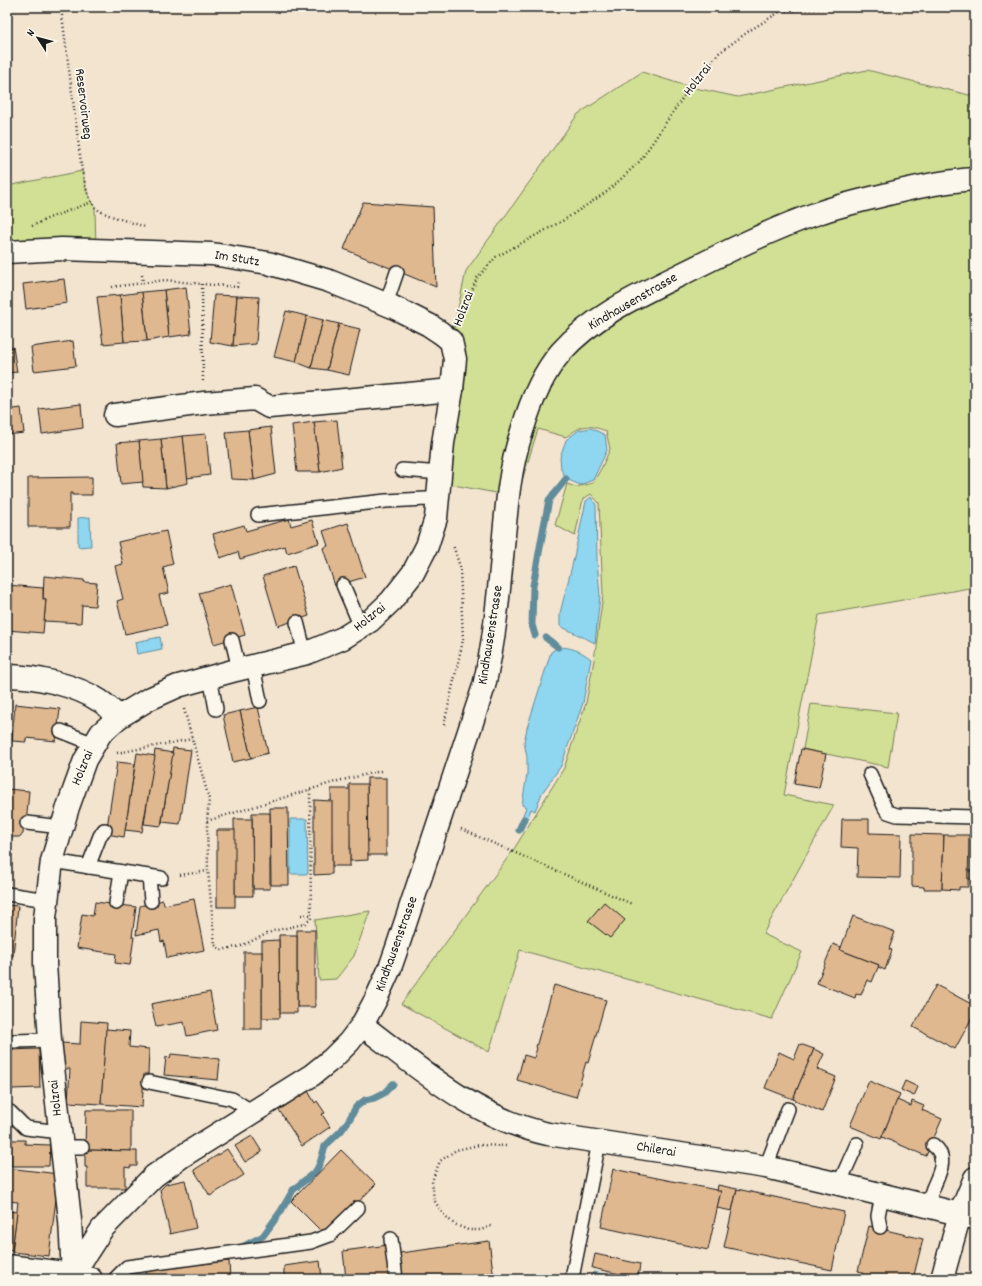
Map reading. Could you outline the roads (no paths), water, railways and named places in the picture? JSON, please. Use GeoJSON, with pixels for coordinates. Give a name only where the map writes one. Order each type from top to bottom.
{"type":"FeatureCollection","features":[{"type":"Feature","properties":{"kind":"street","name":"Kindhausenstrasse"},"geometry":{"type":"LineString","coordinates":[[78,1277],[102,1229],[154,1176],[181,1157],[312,1075],[332,1059],[349,1042],[362,1025],[376,999],[390,968],[441,820],[484,686],[491,654],[498,602],[507,505],[515,454],[532,403],[540,386],[560,354],[589,326],[611,311],[653,288],[781,228],[818,213],[856,201],[940,183],[975,179]]}},
{"type":"Feature","properties":{"kind":"street","name":"Im Stutz"},"geometry":{"type":"LineString","coordinates":[[7,252],[62,249],[212,254],[268,263],[329,280],[386,304],[429,326],[451,341]]}},
{"type":"Feature","properties":{"kind":"street","name":"Holzrai"},"geometry":{"type":"LineString","coordinates":[[78,1277],[70,1220],[68,1142],[50,1040],[45,964],[45,918],[52,861],[61,827],[85,760],[101,733],[120,717],[149,699],[178,686],[246,667],[305,654],[343,638],[362,627],[391,601],[413,573],[427,546],[437,510],[443,443],[452,390],[455,359],[451,341]]}},
{"type":"Feature","properties":{"kind":"street"},"geometry":{"type":"LineString","coordinates":[[115,415],[204,403],[255,399],[269,407],[452,390]]}},
{"type":"Feature","properties":{"kind":"street"},"geometry":{"type":"LineString","coordinates":[[7,676],[19,676],[44,681],[82,691],[100,701],[120,717]]}},
{"type":"Feature","properties":{"kind":"street","name":"Chilerai"},"geometry":{"type":"LineString","coordinates":[[362,1025],[442,1086],[506,1122],[527,1129],[599,1142],[766,1168],[839,1184],[968,1216]]}},
{"type":"Feature","properties":{"kind":"street"},"geometry":{"type":"LineString","coordinates":[[942,1279],[968,1216],[975,1178]]}},
{"type":"Feature","properties":{"kind":"street"},"geometry":{"type":"LineString","coordinates":[[7,1266],[78,1277]]}},
{"type":"Feature","properties":{"kind":"lane"},"geometry":{"type":"LineString","coordinates":[[386,304],[397,272]]}},
{"type":"Feature","properties":{"kind":"lane"},"geometry":{"type":"LineString","coordinates":[[402,470],[441,473]]}},
{"type":"Feature","properties":{"kind":"lane"},"geometry":{"type":"LineString","coordinates":[[258,515],[386,501],[426,499],[437,510]]}},
{"type":"Feature","properties":{"kind":"lane"},"geometry":{"type":"LineString","coordinates":[[343,586],[362,627]]}},
{"type":"Feature","properties":{"kind":"lane"},"geometry":{"type":"LineString","coordinates":[[297,622],[305,654]]}},
{"type":"Feature","properties":{"kind":"lane"},"geometry":{"type":"LineString","coordinates":[[232,640],[246,667],[260,701]]}},
{"type":"Feature","properties":{"kind":"lane"},"geometry":{"type":"LineString","coordinates":[[210,677],[216,709]]}},
{"type":"Feature","properties":{"kind":"lane"},"geometry":{"type":"LineString","coordinates":[[61,731],[92,747]]}},
{"type":"Feature","properties":{"kind":"lane"},"geometry":{"type":"LineString","coordinates":[[870,774],[885,808],[892,814],[975,817]]}},
{"type":"Feature","properties":{"kind":"lane"},"geometry":{"type":"LineString","coordinates":[[27,823],[61,827]]}},
{"type":"Feature","properties":{"kind":"lane"},"geometry":{"type":"LineString","coordinates":[[88,867],[100,836],[105,830]]}},
{"type":"Feature","properties":{"kind":"lane"},"geometry":{"type":"LineString","coordinates":[[52,861],[155,877],[151,901]]}},
{"type":"Feature","properties":{"kind":"lane"},"geometry":{"type":"LineString","coordinates":[[116,903],[121,872]]}},
{"type":"Feature","properties":{"kind":"lane"},"geometry":{"type":"LineString","coordinates":[[7,894],[47,900]]}},
{"type":"Feature","properties":{"kind":"lane"},"geometry":{"type":"LineString","coordinates":[[14,1041],[50,1040]]}},
{"type":"Feature","properties":{"kind":"lane"},"geometry":{"type":"LineString","coordinates":[[149,1082],[232,1099],[253,1112]]}},
{"type":"Feature","properties":{"kind":"lane"},"geometry":{"type":"LineString","coordinates":[[766,1168],[788,1109]]}},
{"type":"Feature","properties":{"kind":"lane"},"geometry":{"type":"LineString","coordinates":[[7,1111],[10,1112],[26,1128],[68,1142]]}},
{"type":"Feature","properties":{"kind":"lane"},"geometry":{"type":"LineString","coordinates":[[573,1273],[599,1142]]}},
{"type":"Feature","properties":{"kind":"lane"},"geometry":{"type":"LineString","coordinates":[[839,1184],[857,1144]]}},
{"type":"Feature","properties":{"kind":"lane"},"geometry":{"type":"LineString","coordinates":[[926,1206],[940,1175],[942,1163],[941,1155],[937,1148],[933,1145]]}},
{"type":"Feature","properties":{"kind":"lane"},"geometry":{"type":"LineString","coordinates":[[880,1227],[878,1216],[882,1195]]}},
{"type":"Feature","properties":{"kind":"lane"},"geometry":{"type":"LineString","coordinates":[[115,1279],[127,1267],[311,1242],[330,1235],[358,1208]]}},
{"type":"Feature","properties":{"kind":"lane"},"geometry":{"type":"LineString","coordinates":[[391,1239],[396,1279]]}},
{"type":"Feature","properties":{"kind":"water"},"geometry":{"type":"Polygon","coordinates":[[[591,428],[605,435],[607,450],[593,480],[580,485],[566,479],[561,469],[560,457],[566,440],[579,430],[591,428]]]}},
{"type":"Feature","properties":{"kind":"water"},"geometry":{"type":"Polygon","coordinates":[[[591,497],[596,505],[597,560],[600,596],[595,643],[560,626],[560,613],[586,501],[591,497]]]}},
{"type":"Feature","properties":{"kind":"water"},"geometry":{"type":"Polygon","coordinates":[[[90,517],[91,546],[78,547],[78,518],[90,517]]]}},
{"type":"Feature","properties":{"kind":"water"},"geometry":{"type":"Polygon","coordinates":[[[160,637],[162,649],[137,654],[135,642],[160,637]]]}},
{"type":"Feature","properties":{"kind":"water"},"geometry":{"type":"Polygon","coordinates":[[[558,647],[576,650],[591,659],[583,703],[561,766],[542,793],[535,811],[531,809],[527,820],[522,818],[526,807],[522,805],[527,774],[527,757],[524,742],[551,652],[558,647]]]}},
{"type":"Feature","properties":{"kind":"water"},"geometry":{"type":"Polygon","coordinates":[[[290,819],[307,819],[308,874],[290,874],[290,819]]]}},
{"type":"Feature","properties":{"kind":"water"},"geometry":{"type":"Polygon","coordinates":[[[593,1272],[627,1279],[591,1279],[593,1272]]]}},
{"type":"Feature","properties":{"kind":"waterway"},"geometry":{"type":"LineString","coordinates":[[535,635],[532,625],[533,586],[549,500],[566,479]]}},
{"type":"Feature","properties":{"kind":"waterway"},"geometry":{"type":"LineString","coordinates":[[546,638],[558,647]]}},
{"type":"Feature","properties":{"kind":"waterway"},"geometry":{"type":"LineString","coordinates":[[519,830],[524,819]]}},
{"type":"Feature","properties":{"kind":"waterway"},"geometry":{"type":"LineString","coordinates":[[242,1247],[263,1236],[281,1211],[293,1190],[316,1171],[325,1146],[341,1131],[356,1107],[365,1100],[374,1098],[384,1093],[393,1084]]}}]}
